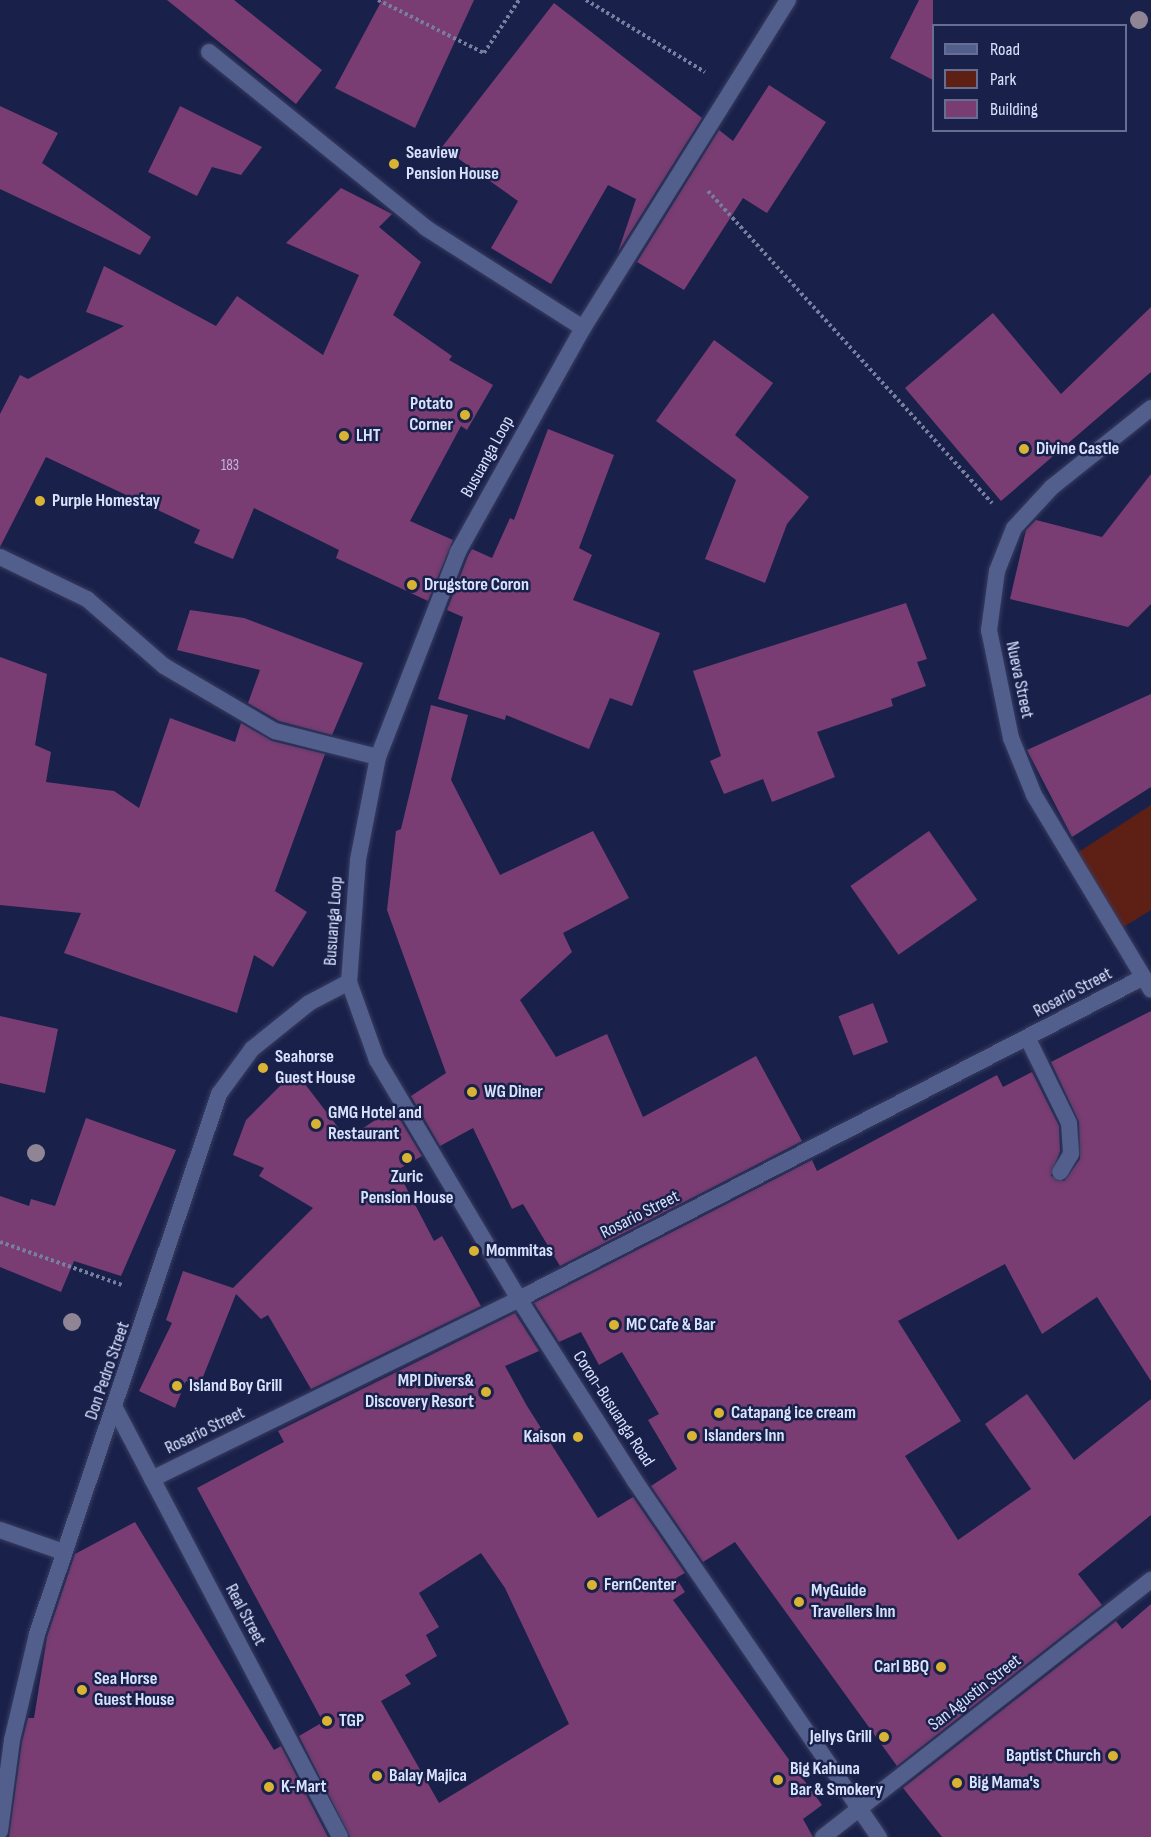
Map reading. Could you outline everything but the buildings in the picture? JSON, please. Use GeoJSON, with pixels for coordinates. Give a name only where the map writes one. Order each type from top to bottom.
{"type":"FeatureCollection","features":[{"type":"Feature","properties":{"kind":"street","name":"Busuanga Loop"},"geometry":{"type":"LineString","coordinates":[[349,982],[358,860],[378,757],[458,552],[583,328],[683,164],[788,0]]}},
{"type":"Feature","properties":{"kind":"street"},"geometry":{"type":"LineString","coordinates":[[208,52],[426,228],[583,328]]}},
{"type":"Feature","properties":{"kind":"street","name":"Nueva Street"},"geometry":{"type":"LineString","coordinates":[[1147,984],[1034,795],[1011,738],[989,630],[996,571],[1014,528],[1052,487],[1151,408]]}},
{"type":"Feature","properties":{"kind":"street"},"geometry":{"type":"LineString","coordinates":[[0,557],[87,599],[164,666],[275,731],[378,757]]}},
{"type":"Feature","properties":{"kind":"street","name":"Don Pedro Street"},"geometry":{"type":"LineString","coordinates":[[0,1831],[6,1740],[37,1634],[63,1552],[116,1410],[219,1094],[252,1049],[309,1003],[349,982]]}},
{"type":"Feature","properties":{"kind":"street","name":"Coron-Busuanga Road"},"geometry":{"type":"LineString","coordinates":[[349,982],[377,1060],[519,1299],[857,1809],[879,1837]]}},
{"type":"Feature","properties":{"kind":"street","name":"Rosario Street"},"geometry":{"type":"LineString","coordinates":[[152,1479],[519,1299],[1028,1039],[1147,984]]}},
{"type":"Feature","properties":{"kind":"street"},"geometry":{"type":"LineString","coordinates":[[1028,1039],[1069,1123],[1071,1154],[1060,1172]]}},
{"type":"Feature","properties":{"kind":"street","name":"Real Street"},"geometry":{"type":"LineString","coordinates":[[116,1410],[340,1837]]}},
{"type":"Feature","properties":{"kind":"street"},"geometry":{"type":"LineString","coordinates":[[0,1530],[63,1552]]}},
{"type":"Feature","properties":{"kind":"street","name":"San Agustin Street"},"geometry":{"type":"LineString","coordinates":[[823,1837],[1151,1580]]}},
{"type":"Feature","properties":{"kind":"path"},"geometry":{"type":"LineString","coordinates":[[378,0],[484,53],[519,0]]}},
{"type":"Feature","properties":{"kind":"path"},"geometry":{"type":"LineString","coordinates":[[586,0],[731,88]]}},
{"type":"Feature","properties":{"kind":"path"},"geometry":{"type":"LineString","coordinates":[[683,164],[1014,528]]}},
{"type":"Feature","properties":{"kind":"path"},"geometry":{"type":"LineString","coordinates":[[0,1242],[153,1297]]}},
{"type":"Feature","properties":{"kind":"green space"},"geometry":{"type":"Polygon","coordinates":[[[1151,805],[1151,910],[1122,928],[1074,855],[1151,805]]]}},
{"type":"Feature","properties":{"kind":"place","name":"Seaview Pension House"},"geometry":{"type":"Point","coordinates":[394,164]}},
{"type":"Feature","properties":{"kind":"place","name":"Potato Corner"},"geometry":{"type":"Point","coordinates":[465,415]}},
{"type":"Feature","properties":{"kind":"place","name":"LHT"},"geometry":{"type":"Point","coordinates":[344,436]}},
{"type":"Feature","properties":{"kind":"place","name":"Divine Castle"},"geometry":{"type":"Point","coordinates":[1024,449]}},
{"type":"Feature","properties":{"kind":"place","name":"Purple Homestay"},"geometry":{"type":"Point","coordinates":[40,501]}},
{"type":"Feature","properties":{"kind":"place","name":"Drugstore Coron"},"geometry":{"type":"Point","coordinates":[412,585]}},
{"type":"Feature","properties":{"kind":"place","name":"Seahorse Guest House"},"geometry":{"type":"Point","coordinates":[263,1068]}},
{"type":"Feature","properties":{"kind":"place","name":"WG Diner"},"geometry":{"type":"Point","coordinates":[472,1092]}},
{"type":"Feature","properties":{"kind":"place","name":"GMG Hotel and Restaurant"},"geometry":{"type":"Point","coordinates":[316,1124]}},
{"type":"Feature","properties":{"kind":"place","name":"Zuric Pension House"},"geometry":{"type":"Point","coordinates":[407,1158]}},
{"type":"Feature","properties":{"kind":"place","name":"Mommitas"},"geometry":{"type":"Point","coordinates":[474,1251]}},
{"type":"Feature","properties":{"kind":"place","name":"MC Cafe & Bar"},"geometry":{"type":"Point","coordinates":[614,1325]}},
{"type":"Feature","properties":{"kind":"place","name":"Island Boy Grill"},"geometry":{"type":"Point","coordinates":[177,1386]}},
{"type":"Feature","properties":{"kind":"place","name":"MPI Divers& Discovery Resort"},"geometry":{"type":"Point","coordinates":[486,1392]}},
{"type":"Feature","properties":{"kind":"place","name":"Catapang ice cream"},"geometry":{"type":"Point","coordinates":[719,1413]}},
{"type":"Feature","properties":{"kind":"place","name":"Islanders Inn"},"geometry":{"type":"Point","coordinates":[692,1436]}},
{"type":"Feature","properties":{"kind":"place","name":"Kaison"},"geometry":{"type":"Point","coordinates":[578,1437]}},
{"type":"Feature","properties":{"kind":"place","name":"FernCenter"},"geometry":{"type":"Point","coordinates":[592,1585]}},
{"type":"Feature","properties":{"kind":"place","name":"MyGuide Travellers Inn"},"geometry":{"type":"Point","coordinates":[799,1602]}},
{"type":"Feature","properties":{"kind":"place","name":"Carl BBQ"},"geometry":{"type":"Point","coordinates":[941,1667]}},
{"type":"Feature","properties":{"kind":"place","name":"Sea Horse Guest House"},"geometry":{"type":"Point","coordinates":[82,1690]}},
{"type":"Feature","properties":{"kind":"place","name":"TGP"},"geometry":{"type":"Point","coordinates":[327,1721]}},
{"type":"Feature","properties":{"kind":"place","name":"Jellys Grill"},"geometry":{"type":"Point","coordinates":[884,1737]}},
{"type":"Feature","properties":{"kind":"place","name":"Baptist Church"},"geometry":{"type":"Point","coordinates":[1113,1756]}},
{"type":"Feature","properties":{"kind":"place","name":"Balay Majica"},"geometry":{"type":"Point","coordinates":[377,1776]}},
{"type":"Feature","properties":{"kind":"place","name":"Big Kahuna Bar & Smokery"},"geometry":{"type":"Point","coordinates":[778,1780]}},
{"type":"Feature","properties":{"kind":"place","name":"Big Mama's"},"geometry":{"type":"Point","coordinates":[957,1783]}},
{"type":"Feature","properties":{"kind":"place","name":"K-Mart"},"geometry":{"type":"Point","coordinates":[269,1787]}}]}
